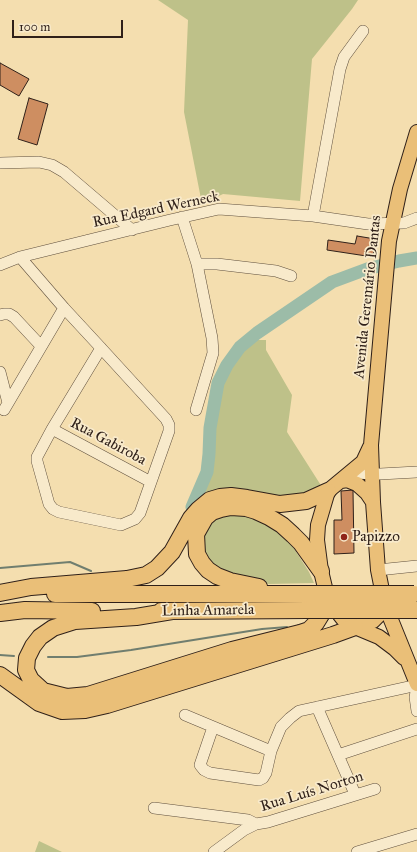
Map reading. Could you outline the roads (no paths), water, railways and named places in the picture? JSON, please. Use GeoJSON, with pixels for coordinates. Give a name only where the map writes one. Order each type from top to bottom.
{"type":"FeatureCollection","features":[{"type":"Feature","properties":{"kind":"highway"},"geometry":{"type":"LineString","coordinates":[[0,594],[31,587],[127,579],[146,575],[157,568],[172,552],[191,518],[210,500],[231,496],[287,504],[306,501],[328,491]]}},
{"type":"Feature","properties":{"kind":"highway"},"geometry":{"type":"LineString","coordinates":[[303,599],[230,581],[208,570],[197,554],[196,544],[196,534],[205,518],[212,512],[231,507],[246,508],[256,511],[282,525],[293,535],[301,543],[321,571]]}},
{"type":"Feature","properties":{"kind":"highway","name":"Linha Amarela"},"geometry":{"type":"LineString","coordinates":[[0,594],[303,599],[416,599]]}},
{"type":"Feature","properties":{"kind":"highway","name":"Linha Amarela"},"geometry":{"type":"LineString","coordinates":[[0,613],[25,610],[172,612],[303,599]]}},
{"type":"Feature","properties":{"kind":"highway"},"geometry":{"type":"LineString","coordinates":[[172,612],[136,618],[75,621],[53,628],[40,637],[33,646],[27,658],[26,670],[31,680],[43,691],[67,697],[88,695],[232,650],[309,630],[316,623],[328,600]]}},
{"type":"Feature","properties":{"kind":"highway"},"geometry":{"type":"LineString","coordinates":[[0,675],[39,703],[62,711],[85,710],[355,627]]}},
{"type":"Feature","properties":{"kind":"main road","name":"Avenida Geremário Dantas"},"geometry":{"type":"LineString","coordinates":[[417,132],[400,189],[389,241],[371,445],[371,474],[378,570],[385,605],[417,686]]}},
{"type":"Feature","properties":{"kind":"main road","name":"Avenida Geremário Dantas"},"geometry":{"type":"LineString","coordinates":[[371,445],[362,462],[328,491],[318,525],[317,540],[321,571],[328,600],[343,619],[355,627],[387,642],[409,664]]}},
{"type":"Feature","properties":{"kind":"main road"},"geometry":{"type":"LineString","coordinates":[[346,477],[347,480],[357,484],[368,493],[373,502]]}},
{"type":"Feature","properties":{"kind":"main road"},"geometry":{"type":"LineString","coordinates":[[355,627],[373,621],[385,605]]}},
{"type":"Feature","properties":{"kind":"street"},"geometry":{"type":"LineString","coordinates":[[313,216],[340,69],[344,57],[363,31]]}},
{"type":"Feature","properties":{"kind":"street"},"geometry":{"type":"LineString","coordinates":[[0,163],[39,162],[52,165],[64,172],[132,230]]}},
{"type":"Feature","properties":{"kind":"street","name":"Rua Edgard Werneck"},"geometry":{"type":"LineString","coordinates":[[0,265],[20,257],[220,209],[313,216],[368,224],[404,223],[417,218]]}},
{"type":"Feature","properties":{"kind":"street"},"geometry":{"type":"LineString","coordinates":[[182,217],[197,264],[212,338],[213,353],[196,410]]}},
{"type":"Feature","properties":{"kind":"street"},"geometry":{"type":"LineString","coordinates":[[20,257],[64,308],[101,348],[166,419],[169,425],[169,431],[140,512],[135,518],[121,525],[59,512],[53,509],[49,504],[37,461],[52,429],[101,348]]}},
{"type":"Feature","properties":{"kind":"street"},"geometry":{"type":"LineString","coordinates":[[197,264],[217,264],[276,271],[291,276]]}},
{"type":"Feature","properties":{"kind":"street"},"geometry":{"type":"LineString","coordinates":[[0,372],[6,407],[64,308]]}},
{"type":"Feature","properties":{"kind":"street"},"geometry":{"type":"LineString","coordinates":[[0,315],[9,314],[14,317],[41,346]]}},
{"type":"Feature","properties":{"kind":"street","name":"Rua Gabiroba"},"geometry":{"type":"LineString","coordinates":[[52,429],[151,482]]}},
{"type":"Feature","properties":{"kind":"street"},"geometry":{"type":"LineString","coordinates":[[346,477],[371,474],[417,472]]}},
{"type":"Feature","properties":{"kind":"street"},"geometry":{"type":"LineString","coordinates":[[378,570],[417,566]]}},
{"type":"Feature","properties":{"kind":"street"},"geometry":{"type":"LineString","coordinates":[[212,727],[200,765],[204,770],[210,773],[259,780],[263,778],[266,773],[281,727],[299,711],[417,686],[414,697],[417,711]]}},
{"type":"Feature","properties":{"kind":"street"},"geometry":{"type":"LineString","coordinates":[[316,707],[355,794]]}},
{"type":"Feature","properties":{"kind":"street"},"geometry":{"type":"LineString","coordinates":[[185,716],[272,752]]}},
{"type":"Feature","properties":{"kind":"street"},"geometry":{"type":"LineString","coordinates":[[338,755],[417,729]]}},
{"type":"Feature","properties":{"kind":"street","name":"Rua Luís Norton"},"geometry":{"type":"LineString","coordinates":[[214,852],[244,830],[256,824],[268,822],[355,794],[376,789]]}},
{"type":"Feature","properties":{"kind":"street","name":"Rua Luís Norton"},"geometry":{"type":"LineString","coordinates":[[154,808],[248,820],[256,824]]}},
{"type":"Feature","properties":{"kind":"street"},"geometry":{"type":"LineString","coordinates":[[357,852],[417,834]]}},
{"type":"Feature","properties":{"kind":"waterway"},"geometry":{"type":"LineString","coordinates":[[192,507],[207,472],[210,428],[218,383],[227,365],[240,347],[257,333],[332,282],[367,269],[417,258]]}},
{"type":"Feature","properties":{"kind":"waterway"},"geometry":{"type":"LineString","coordinates":[[0,568],[70,562],[91,571]]}},
{"type":"Feature","properties":{"kind":"waterway"},"geometry":{"type":"LineString","coordinates":[[48,657],[77,657],[262,629],[287,627]]}},
{"type":"Feature","properties":{"kind":"waterway"},"geometry":{"type":"LineString","coordinates":[[0,655],[14,656]]}},
{"type":"Feature","properties":{"kind":"place","name":"Papizzo"},"geometry":{"type":"Point","coordinates":[344,537]}}]}
